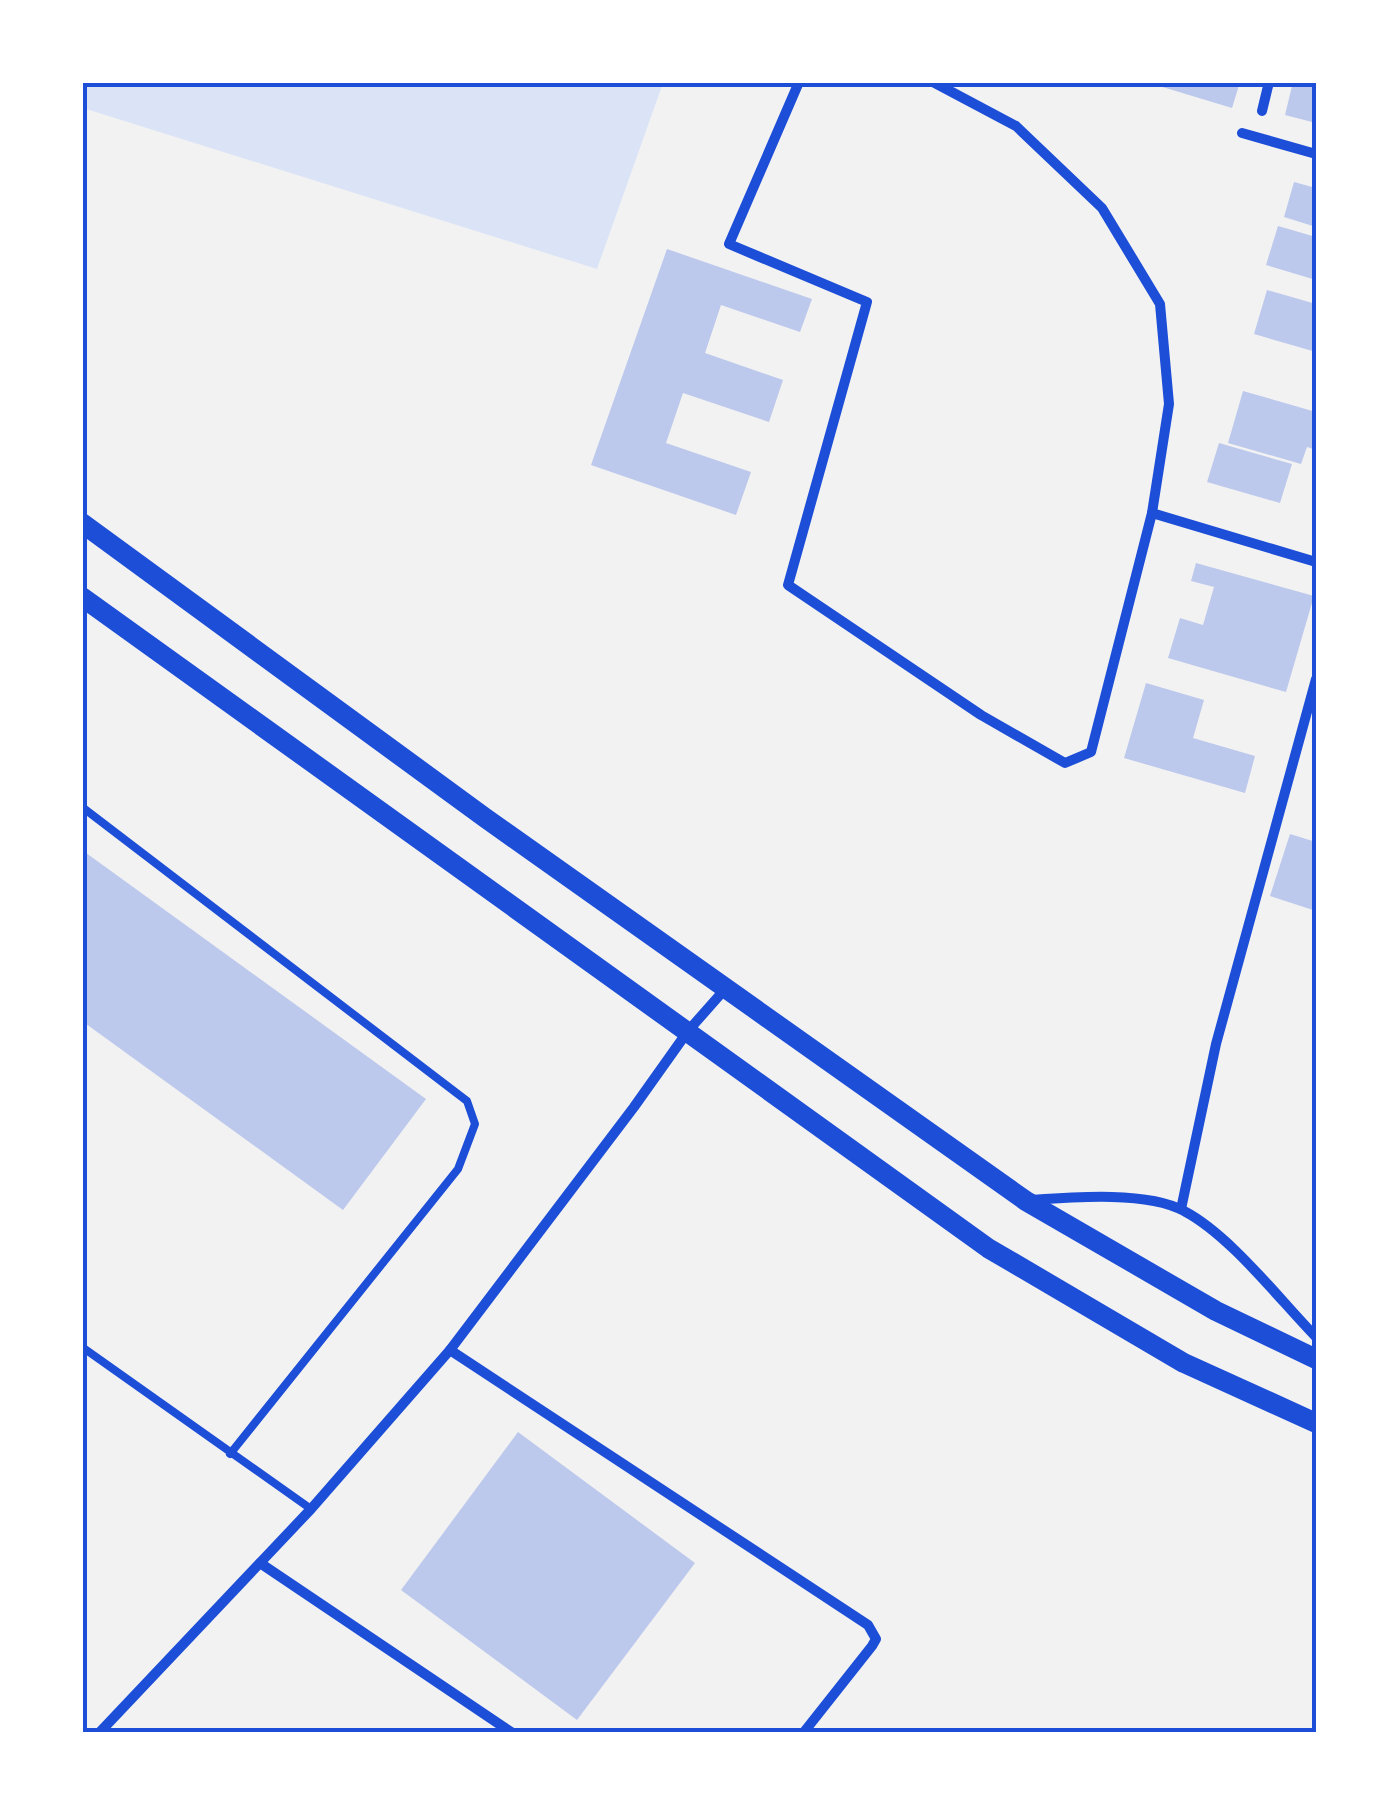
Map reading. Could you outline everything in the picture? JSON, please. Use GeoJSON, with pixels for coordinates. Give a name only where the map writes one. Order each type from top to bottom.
{"type":"FeatureCollection","features":[{"type":"Feature","properties":{"kind":"main road"},"geometry":{"type":"LineString","coordinates":[[82,524],[484,817],[1026,1200],[1216,1311],[1316,1359]]}},
{"type":"Feature","properties":{"kind":"main road"},"geometry":{"type":"LineString","coordinates":[[82,597],[988,1248],[1184,1362],[1316,1423]]}},
{"type":"Feature","properties":{"kind":"street"},"geometry":{"type":"LineString","coordinates":[[799,82],[728,244],[867,302],[788,585],[981,715],[1065,763],[1091,752],[1152,513],[1169,404],[1160,304],[1102,208],[1016,126],[933,82]]}},
{"type":"Feature","properties":{"kind":"street"},"geometry":{"type":"LineString","coordinates":[[1262,111],[1269,82]]}},
{"type":"Feature","properties":{"kind":"street"},"geometry":{"type":"LineString","coordinates":[[1242,134],[1316,154]]}},
{"type":"Feature","properties":{"kind":"street"},"geometry":{"type":"LineString","coordinates":[[1152,513],[1316,562]]}},
{"type":"Feature","properties":{"kind":"street"},"geometry":{"type":"LineString","coordinates":[[1182,1209],[1216,1044],[1316,679]]}},
{"type":"Feature","properties":{"kind":"street"},"geometry":{"type":"LineString","coordinates":[[100,1732],[311,1509],[450,1350],[688,1031],[726,988]]}},
{"type":"Feature","properties":{"kind":"street"},"geometry":{"type":"LineString","coordinates":[[1026,1200],[1101,1196],[1182,1209],[1219,1236],[1316,1337]]}},
{"type":"Feature","properties":{"kind":"street"},"geometry":{"type":"LineString","coordinates":[[450,1350],[873,1630],[876,1639],[872,1646],[804,1732]]}},
{"type":"Feature","properties":{"kind":"street"},"geometry":{"type":"LineString","coordinates":[[260,1563],[511,1732]]}},
{"type":"Feature","properties":{"kind":"lane"},"geometry":{"type":"LineString","coordinates":[[82,807],[467,1101],[475,1124],[458,1169],[230,1454]]}},
{"type":"Feature","properties":{"kind":"lane"},"geometry":{"type":"LineString","coordinates":[[82,1347],[311,1509]]}},
{"type":"Feature","properties":{"kind":"shaded area"},"geometry":{"type":"Polygon","coordinates":[[[83,82],[663,83],[597,269],[83,108],[83,82]]]}},
{"type":"Feature","properties":{"kind":"building"},"geometry":{"type":"Polygon","coordinates":[[[1146,82],[1240,82],[1232,108],[1146,82]]]}},
{"type":"Feature","properties":{"kind":"building"},"geometry":{"type":"Polygon","coordinates":[[[1293,82],[1316,82],[1316,123],[1285,115],[1293,82]]]}},
{"type":"Feature","properties":{"kind":"building"},"geometry":{"type":"Polygon","coordinates":[[[1294,182],[1316,188],[1316,227],[1284,217],[1294,182]]]}},
{"type":"Feature","properties":{"kind":"building"},"geometry":{"type":"Polygon","coordinates":[[[1278,226],[1316,237],[1316,280],[1266,265],[1278,226]]]}},
{"type":"Feature","properties":{"kind":"building"},"geometry":{"type":"Polygon","coordinates":[[[667,249],[812,299],[800,332],[721,305],[705,353],[783,380],[769,422],[683,393],[666,443],[751,472],[736,515],[591,465],[667,249]]]}},
{"type":"Feature","properties":{"kind":"building"},"geometry":{"type":"Polygon","coordinates":[[[1267,290],[1316,304],[1316,352],[1254,334],[1267,290]]]}},
{"type":"Feature","properties":{"kind":"building"},"geometry":{"type":"Polygon","coordinates":[[[1243,391],[1316,412],[1316,450],[1307,447],[1301,464],[1228,443],[1243,391]]]}},
{"type":"Feature","properties":{"kind":"building"},"geometry":{"type":"Polygon","coordinates":[[[1219,443],[1292,464],[1280,503],[1207,482],[1219,443]]]}},
{"type":"Feature","properties":{"kind":"building"},"geometry":{"type":"Polygon","coordinates":[[[1196,563],[1314,596],[1286,692],[1168,658],[1180,618],[1203,625],[1214,587],[1191,581],[1196,563]]]}},
{"type":"Feature","properties":{"kind":"building"},"geometry":{"type":"Polygon","coordinates":[[[1146,683],[1204,700],[1193,738],[1255,756],[1245,793],[1124,758],[1146,683]]]}},
{"type":"Feature","properties":{"kind":"building"},"geometry":{"type":"Polygon","coordinates":[[[1290,834],[1316,842],[1316,911],[1270,896],[1290,834]]]}},
{"type":"Feature","properties":{"kind":"building"},"geometry":{"type":"Polygon","coordinates":[[[82,850],[426,1099],[343,1210],[82,1021],[82,850]]]}},
{"type":"Feature","properties":{"kind":"building"},"geometry":{"type":"Polygon","coordinates":[[[518,1432],[695,1563],[577,1720],[401,1590],[518,1432]]]}}]}
